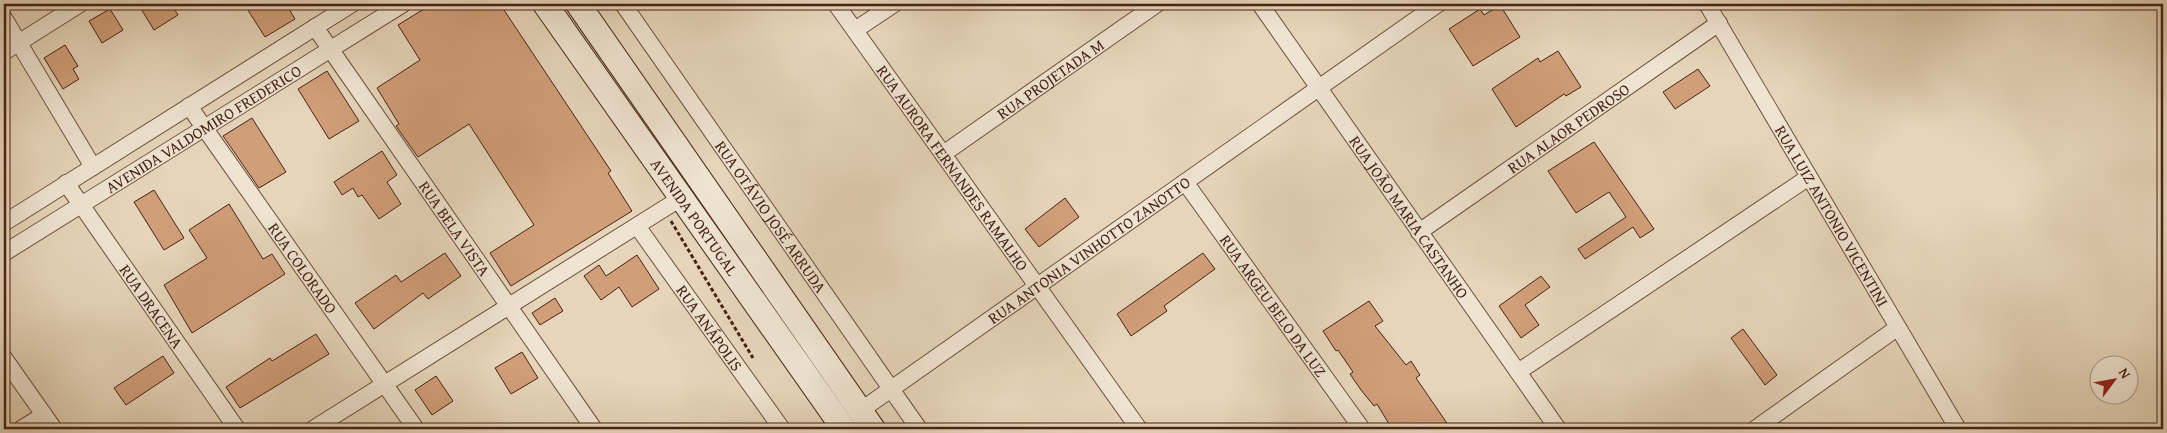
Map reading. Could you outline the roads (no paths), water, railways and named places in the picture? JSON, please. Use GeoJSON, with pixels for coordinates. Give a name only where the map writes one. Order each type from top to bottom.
{"type":"FeatureCollection","features":[{"type":"Feature","properties":{"kind":"main road","name":"AVENIDA PORTUGAL"},"geometry":{"type":"LineString","coordinates":[[545,4],[844,429]]}},
{"type":"Feature","properties":{"kind":"main road","name":"AVENIDA PORTUGAL"},"geometry":{"type":"LineString","coordinates":[[578,4],[867,420]]}},
{"type":"Feature","properties":{"kind":"street"},"geometry":{"type":"LineString","coordinates":[[4,52],[80,4]]}},
{"type":"Feature","properties":{"kind":"street"},"geometry":{"type":"LineString","coordinates":[[352,4],[366,27]]}},
{"type":"Feature","properties":{"kind":"street","name":"AVENIDA VALDOMIRO FREDERICO"},"geometry":{"type":"LineString","coordinates":[[4,223],[352,4]]}},
{"type":"Feature","properties":{"kind":"street","name":"AVENIDA VALDOMIRO FREDERICO"},"geometry":{"type":"LineString","coordinates":[[4,254],[403,4]]}},
{"type":"Feature","properties":{"kind":"street","name":"RUA OTÁVIO JOSÉ ARRUDA"},"geometry":{"type":"LineString","coordinates":[[623,4],[919,429]]}},
{"type":"Feature","properties":{"kind":"street","name":"RUA AURORA FERNANDES RAMALHO"},"geometry":{"type":"LineString","coordinates":[[836,4],[1139,429]]}},
{"type":"Feature","properties":{"kind":"street"},"geometry":{"type":"LineString","coordinates":[[855,30],[894,4]]}},
{"type":"Feature","properties":{"kind":"street","name":"RUA PROJETADA M"},"geometry":{"type":"LineString","coordinates":[[943,154],[1157,4]]}},
{"type":"Feature","properties":{"kind":"street","name":"RUA JOÃO MARIA CASTANHO"},"geometry":{"type":"LineString","coordinates":[[1260,4],[1558,429]]}},
{"type":"Feature","properties":{"kind":"street","name":"RUA ANTONIA VINHOTTO ZANOTTO"},"geometry":{"type":"LineString","coordinates":[[867,420],[891,390],[1438,4]]}},
{"type":"Feature","properties":{"kind":"street","name":"RUA LUIZ ANTONIO VICENTINI"},"geometry":{"type":"LineString","coordinates":[[1707,4],[1958,429]]}},
{"type":"Feature","properties":{"kind":"street"},"geometry":{"type":"LineString","coordinates":[[4,18],[93,166]]}},
{"type":"Feature","properties":{"kind":"street","name":"RUA ALAOR PEDROSO"},"geometry":{"type":"LineString","coordinates":[[1419,232],[1719,23]]}},
{"type":"Feature","properties":{"kind":"street","name":"RUA BELA VISTA"},"geometry":{"type":"LineString","coordinates":[[315,27],[594,429]]}},
{"type":"Feature","properties":{"kind":"street","name":"RUA COLORADO"},"geometry":{"type":"LineString","coordinates":[[189,106],[416,429]]}},
{"type":"Feature","properties":{"kind":"street"},"geometry":{"type":"LineString","coordinates":[[1518,372],[1809,178]]}},
{"type":"Feature","properties":{"kind":"street","name":"RUA ARGEU BELO DA LUZ"},"geometry":{"type":"LineString","coordinates":[[1185,182],[1362,429]]}},
{"type":"Feature","properties":{"kind":"street","name":"RUA DRACENA"},"geometry":{"type":"LineString","coordinates":[[66,183],[237,429]]}},
{"type":"Feature","properties":{"kind":"street"},"geometry":{"type":"LineString","coordinates":[[314,429],[682,198]]}},
{"type":"Feature","properties":{"kind":"street","name":"RUA ANÁPOLIS"},"geometry":{"type":"LineString","coordinates":[[637,226],[782,429]]}},
{"type":"Feature","properties":{"kind":"street"},"geometry":{"type":"LineString","coordinates":[[1754,429],[1897,328]]}},
{"type":"Feature","properties":{"kind":"street"},"geometry":{"type":"LineString","coordinates":[[4,358],[54,429]]}},
{"type":"Feature","properties":{"kind":"street"},"geometry":{"type":"LineString","coordinates":[[21,429],[44,415]]}}]}
